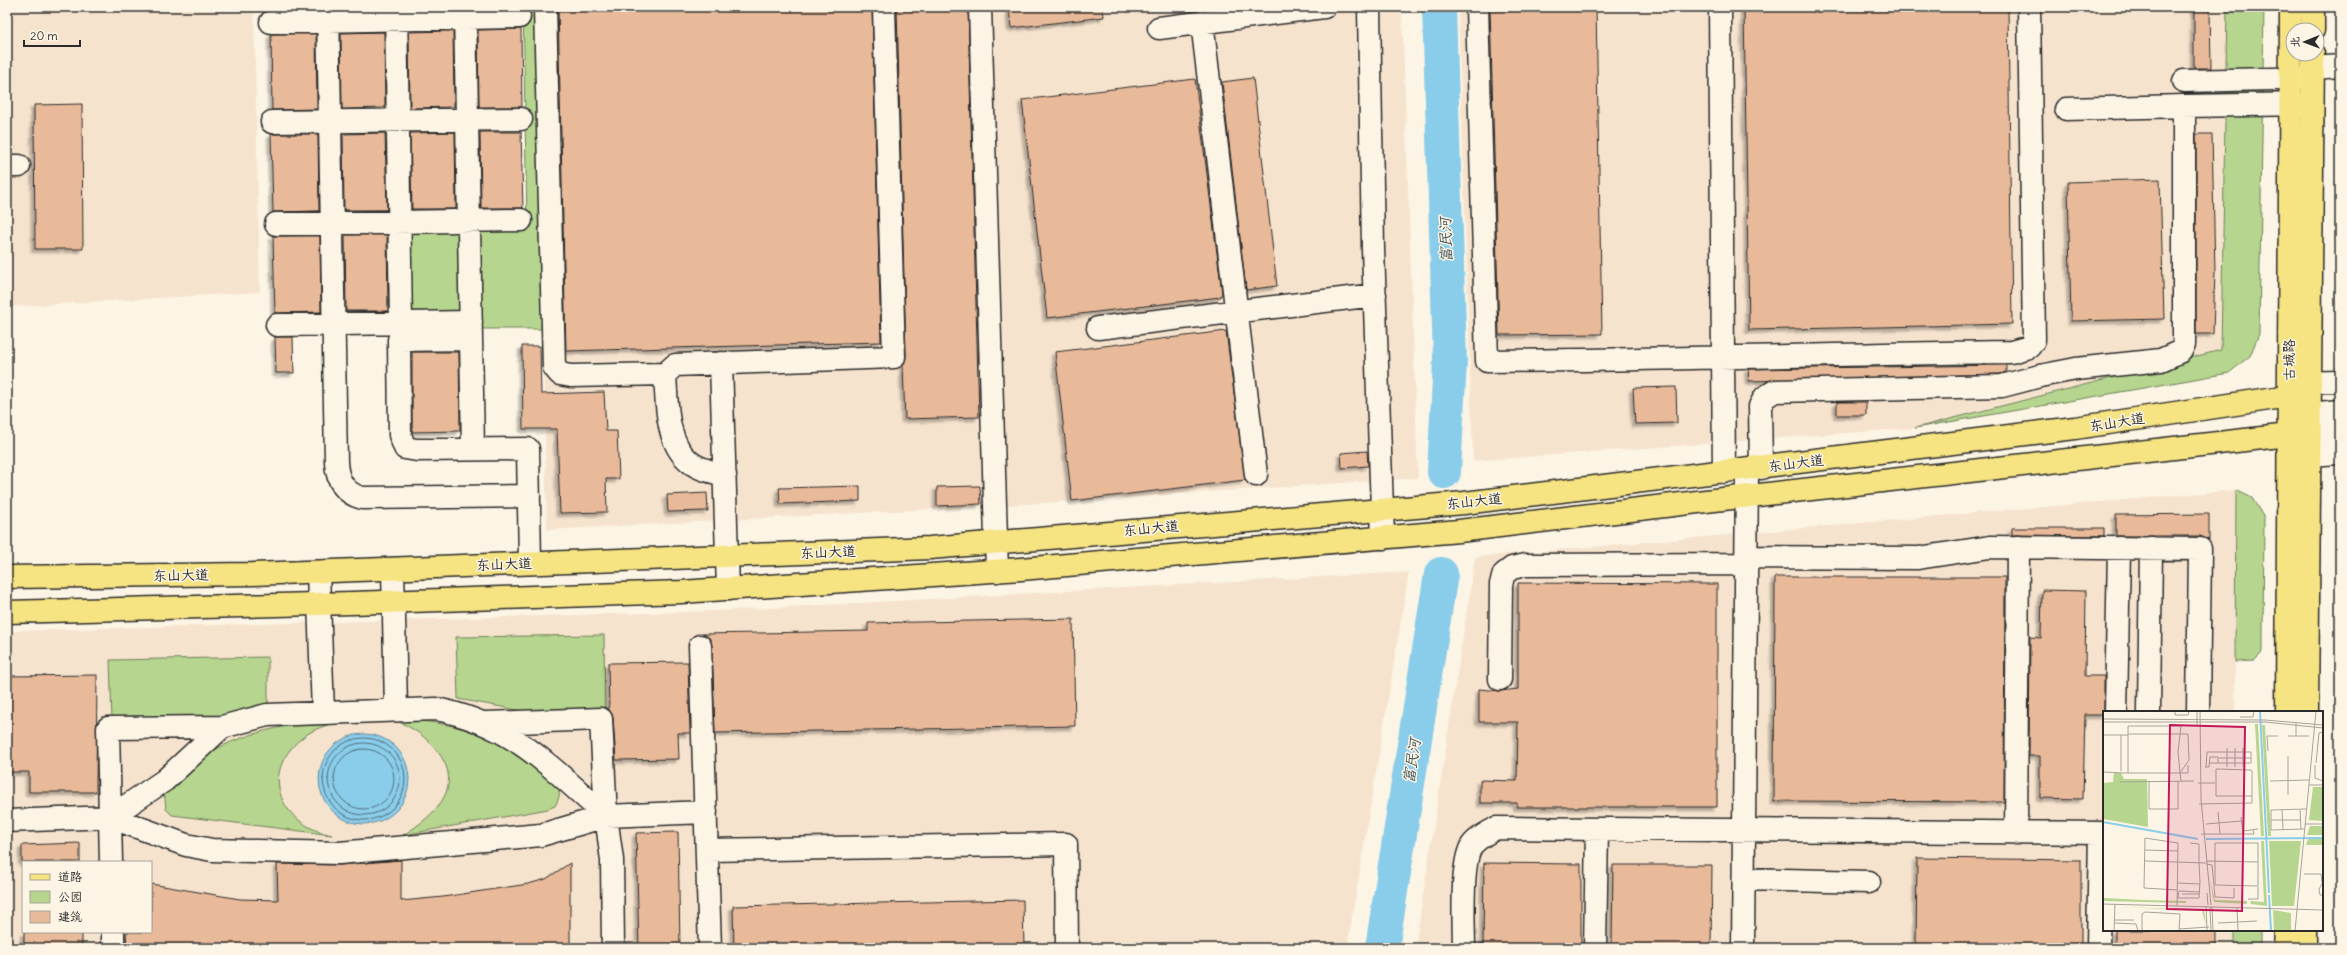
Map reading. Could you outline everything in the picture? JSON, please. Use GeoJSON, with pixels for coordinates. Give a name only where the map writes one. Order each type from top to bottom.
{"type":"FeatureCollection","features":[{"type":"Feature","properties":{"kind":"main road","name":"古城路"},"geometry":{"type":"LineString","coordinates":[[2291,7],[2290,105],[2296,386],[2301,439],[2307,711]]}},
{"type":"Feature","properties":{"kind":"main road"},"geometry":{"type":"LineString","coordinates":[[2313,7],[2313,22]]}},
{"type":"Feature","properties":{"kind":"main road","name":"古城路"},"geometry":{"type":"LineString","coordinates":[[2296,386],[2313,67]]}},
{"type":"Feature","properties":{"kind":"main road","name":"东山大道"},"geometry":{"type":"LineString","coordinates":[[7,577],[318,572],[930,548],[995,543],[1176,526],[1382,510],[1724,472],[2075,428],[2296,386]]}},
{"type":"Feature","properties":{"kind":"main road","name":"东山大道"},"geometry":{"type":"LineString","coordinates":[[7,612],[394,602],[728,589],[997,571],[1459,531],[1747,496],[2301,439]]}},
{"type":"Feature","properties":{"kind":"main road","name":"古城路"},"geometry":{"type":"LineString","coordinates":[[2287,711],[2301,439]]}},
{"type":"Feature","properties":{"kind":"main road"},"geometry":{"type":"LineString","coordinates":[[2285,948],[2286,931]]}},
{"type":"Feature","properties":{"kind":"main road"},"geometry":{"type":"LineString","coordinates":[[2305,931],[2305,948]]}},
{"type":"Feature","properties":{"kind":"street"},"geometry":{"type":"LineString","coordinates":[[545,7],[554,367],[560,374],[572,376],[666,374],[675,365],[894,357],[884,7]]}},
{"type":"Feature","properties":{"kind":"street"},"geometry":{"type":"LineString","coordinates":[[980,7],[997,571]]}},
{"type":"Feature","properties":{"kind":"street"},"geometry":{"type":"LineString","coordinates":[[1159,28],[1324,7]]}},
{"type":"Feature","properties":{"kind":"street"},"geometry":{"type":"LineString","coordinates":[[1369,7],[1374,295],[1383,538]]}},
{"type":"Feature","properties":{"kind":"street"},"geometry":{"type":"LineString","coordinates":[[1476,7],[1487,361],[1723,358],[1748,355],[2011,352],[2029,347],[2034,340],[2029,7]]}},
{"type":"Feature","properties":{"kind":"street"},"geometry":{"type":"LineString","coordinates":[[1720,7],[1724,472]]}},
{"type":"Feature","properties":{"kind":"street"},"geometry":{"type":"LineString","coordinates":[[396,13],[401,323]]}},
{"type":"Feature","properties":{"kind":"street"},"geometry":{"type":"LineString","coordinates":[[466,13],[473,449]]}},
{"type":"Feature","properties":{"kind":"street"},"geometry":{"type":"LineString","coordinates":[[271,22],[328,14],[466,13],[519,17]]}},
{"type":"Feature","properties":{"kind":"street"},"geometry":{"type":"LineString","coordinates":[[328,14],[336,472],[339,481],[346,490],[354,496],[368,498],[529,496]]}},
{"type":"Feature","properties":{"kind":"street"},"geometry":{"type":"LineString","coordinates":[[1202,22],[1256,475]]}},
{"type":"Feature","properties":{"kind":"street"},"geometry":{"type":"LineString","coordinates":[[2184,81],[2291,78],[2313,67],[2340,66]]}},
{"type":"Feature","properties":{"kind":"street"},"geometry":{"type":"LineString","coordinates":[[2066,108],[2312,104]]}},
{"type":"Feature","properties":{"kind":"street"},"geometry":{"type":"LineString","coordinates":[[1743,948],[1747,496],[1754,468],[1760,406],[1764,397],[1775,391],[2002,386],[2040,376],[2076,369],[2160,360],[2181,351],[2184,344],[2184,106]]}},
{"type":"Feature","properties":{"kind":"street"},"geometry":{"type":"LineString","coordinates":[[272,122],[521,119]]}},
{"type":"Feature","properties":{"kind":"street"},"geometry":{"type":"LineString","coordinates":[[276,224],[521,220]]}},
{"type":"Feature","properties":{"kind":"street"},"geometry":{"type":"LineString","coordinates":[[1098,328],[1374,295]]}},
{"type":"Feature","properties":{"kind":"street"},"geometry":{"type":"LineString","coordinates":[[277,325],[401,323],[471,330]]}},
{"type":"Feature","properties":{"kind":"street"},"geometry":{"type":"LineString","coordinates":[[471,330],[399,340],[400,435],[405,448],[411,450],[528,449],[530,564]]}},
{"type":"Feature","properties":{"kind":"street"},"geometry":{"type":"LineString","coordinates":[[721,363],[728,589]]}},
{"type":"Feature","properties":{"kind":"street"},"geometry":{"type":"LineString","coordinates":[[666,374],[668,416],[680,452],[690,462],[704,470],[725,475]]}},
{"type":"Feature","properties":{"kind":"street"},"geometry":{"type":"LineString","coordinates":[[2301,439],[2296,386],[2340,381]]}},
{"type":"Feature","properties":{"kind":"street"},"geometry":{"type":"LineString","coordinates":[[2301,439],[2340,411]]}},
{"type":"Feature","properties":{"kind":"street"},"geometry":{"type":"LineString","coordinates":[[2301,439],[2340,432]]}},
{"type":"Feature","properties":{"kind":"street"},"geometry":{"type":"LineString","coordinates":[[2301,439],[2340,453]]}},
{"type":"Feature","properties":{"kind":"street"},"geometry":{"type":"LineString","coordinates":[[1500,679],[1501,584],[1504,574],[1512,568],[1525,565],[1918,558],[1990,547],[2200,549],[2198,711]]}},
{"type":"Feature","properties":{"kind":"street"},"geometry":{"type":"LineString","coordinates":[[2016,833],[2018,547]]}},
{"type":"Feature","properties":{"kind":"street"},"geometry":{"type":"LineString","coordinates":[[2116,711],[2119,548]]}},
{"type":"Feature","properties":{"kind":"street"},"geometry":{"type":"LineString","coordinates":[[2149,711],[2151,548]]}},
{"type":"Feature","properties":{"kind":"street"},"geometry":{"type":"LineString","coordinates":[[393,569],[396,710]]}},
{"type":"Feature","properties":{"kind":"street"},"geometry":{"type":"LineString","coordinates":[[318,572],[323,713]]}},
{"type":"Feature","properties":{"kind":"street"},"geometry":{"type":"LineString","coordinates":[[700,646],[710,948]]}},
{"type":"Feature","properties":{"kind":"street"},"geometry":{"type":"LineString","coordinates":[[111,861],[108,728],[222,727],[267,715],[436,709],[463,714],[486,723],[531,749],[606,816]]}},
{"type":"Feature","properties":{"kind":"street"},"geometry":{"type":"LineString","coordinates":[[486,723],[601,719],[606,816],[612,860],[613,948]]}},
{"type":"Feature","properties":{"kind":"street"},"geometry":{"type":"LineString","coordinates":[[110,817],[165,780],[222,727]]}},
{"type":"Feature","properties":{"kind":"street"},"geometry":{"type":"LineString","coordinates":[[7,821],[110,817],[186,845],[212,850],[339,853],[541,835],[606,816],[706,812]]}},
{"type":"Feature","properties":{"kind":"street"},"geometry":{"type":"LineString","coordinates":[[1464,948],[1465,878],[1472,845],[1496,828],[2102,833],[2098,948]]}},
{"type":"Feature","properties":{"kind":"street"},"geometry":{"type":"LineString","coordinates":[[1595,948],[1597,829]]}},
{"type":"Feature","properties":{"kind":"street"},"geometry":{"type":"LineString","coordinates":[[707,850],[1066,844],[1067,948]]}},
{"type":"Feature","properties":{"kind":"street"},"geometry":{"type":"LineString","coordinates":[[1744,879],[1869,882]]}},
{"type":"Feature","properties":{"kind":"street"},"geometry":{"type":"LineString","coordinates":[[113,933],[113,948]]}},
{"type":"Feature","properties":{"kind":"shaded area"},"geometry":{"type":"Polygon","coordinates":[[[7,7],[254,7],[260,292],[7,307],[7,7]]]}},
{"type":"Feature","properties":{"kind":"shaded area"},"geometry":{"type":"Polygon","coordinates":[[[535,7],[1402,7],[1418,478],[1045,503],[547,530],[535,7]]]}},
{"type":"Feature","properties":{"kind":"shaded area"},"geometry":{"type":"Polygon","coordinates":[[[1458,7],[2227,7],[2221,350],[1915,428],[1473,461],[1458,7]]]}},
{"type":"Feature","properties":{"kind":"shaded area"},"geometry":{"type":"Polygon","coordinates":[[[2236,490],[2235,711],[2103,711],[2103,931],[2234,931],[2234,948],[1415,948],[1475,557],[2236,490]]]}},
{"type":"Feature","properties":{"kind":"shaded area"},"geometry":{"type":"Polygon","coordinates":[[[1409,572],[1347,948],[7,948],[7,631],[715,611],[1409,572]]]}},
{"type":"Feature","properties":{"kind":"green space"},"geometry":{"type":"Polygon","coordinates":[[[523,7],[535,7],[542,329],[477,329],[480,230],[527,226],[523,7]]]}},
{"type":"Feature","properties":{"kind":"green space"},"geometry":{"type":"Polygon","coordinates":[[[2227,7],[2264,7],[2259,334],[2250,356],[2229,373],[1915,428],[2221,350],[2227,7]]]}},
{"type":"Feature","properties":{"kind":"green space"},"geometry":{"type":"Polygon","coordinates":[[[412,230],[457,232],[459,235],[459,312],[418,317],[410,311],[409,234],[412,230]]]}},
{"type":"Feature","properties":{"kind":"green space"},"geometry":{"type":"Polygon","coordinates":[[[2236,490],[2252,498],[2264,518],[2263,652],[2254,661],[2235,662],[2236,490]]]}},
{"type":"Feature","properties":{"kind":"green space"},"geometry":{"type":"Polygon","coordinates":[[[604,635],[605,713],[545,715],[458,699],[456,637],[604,635]]]}},
{"type":"Feature","properties":{"kind":"green space"},"geometry":{"type":"Polygon","coordinates":[[[268,657],[268,708],[222,720],[112,722],[110,660],[268,657]]]}},
{"type":"Feature","properties":{"kind":"green space"},"geometry":{"type":"Polygon","coordinates":[[[350,719],[322,727],[306,735],[291,749],[282,764],[278,779],[280,794],[287,808],[298,820],[313,829],[332,835],[172,815],[166,809],[164,791],[195,763],[222,746],[275,728],[313,722],[350,719]]]}},
{"type":"Feature","properties":{"kind":"green space"},"geometry":{"type":"Polygon","coordinates":[[[393,720],[442,724],[463,729],[500,745],[538,769],[558,785],[559,793],[555,806],[548,809],[403,835],[428,817],[437,807],[444,796],[448,784],[448,772],[443,759],[428,741],[404,724],[393,720]]]}},
{"type":"Feature","properties":{"kind":"green space"},"geometry":{"type":"Polygon","coordinates":[[[2234,931],[2260,931],[2260,948],[2234,948],[2234,931]]]}},
{"type":"Feature","properties":{"kind":"water"},"geometry":{"type":"Polygon","coordinates":[[[364,734],[381,737],[396,747],[406,762],[409,779],[406,796],[396,811],[381,821],[364,824],[347,821],[332,811],[322,796],[319,779],[322,762],[332,747],[347,737],[364,734]]]}},
{"type":"Feature","properties":{"kind":"building"},"geometry":{"type":"Polygon","coordinates":[[[270,7],[316,7],[316,9],[270,10],[270,7]]]}},
{"type":"Feature","properties":{"kind":"building"},"geometry":{"type":"Polygon","coordinates":[[[558,7],[872,7],[881,342],[566,351],[558,7]]]}},
{"type":"Feature","properties":{"kind":"building"},"geometry":{"type":"Polygon","coordinates":[[[897,7],[968,7],[979,417],[905,419],[903,365],[906,357],[897,7]]]}},
{"type":"Feature","properties":{"kind":"building"},"geometry":{"type":"Polygon","coordinates":[[[1009,7],[1103,7],[1104,17],[1011,28],[1009,7]]]}},
{"type":"Feature","properties":{"kind":"building"},"geometry":{"type":"Polygon","coordinates":[[[1490,7],[1596,7],[1602,334],[1499,335],[1490,7]]]}},
{"type":"Feature","properties":{"kind":"building"},"geometry":{"type":"Polygon","coordinates":[[[1744,7],[2008,7],[2012,324],[1749,330],[1744,7]]]}},
{"type":"Feature","properties":{"kind":"building"},"geometry":{"type":"Polygon","coordinates":[[[2194,7],[2210,7],[2211,68],[2194,68],[2194,7]]]}},
{"type":"Feature","properties":{"kind":"building"},"geometry":{"type":"Polygon","coordinates":[[[521,29],[522,107],[479,107],[478,30],[521,29]]]}},
{"type":"Feature","properties":{"kind":"building"},"geometry":{"type":"Polygon","coordinates":[[[453,31],[454,107],[410,108],[409,32],[453,31]]]}},
{"type":"Feature","properties":{"kind":"building"},"geometry":{"type":"Polygon","coordinates":[[[384,32],[385,108],[342,109],[341,33],[384,32]]]}},
{"type":"Feature","properties":{"kind":"building"},"geometry":{"type":"Polygon","coordinates":[[[271,34],[316,34],[317,109],[272,110],[271,34]]]}},
{"type":"Feature","properties":{"kind":"building"},"geometry":{"type":"Polygon","coordinates":[[[1253,78],[1277,286],[1246,290],[1222,82],[1253,78]]]}},
{"type":"Feature","properties":{"kind":"building"},"geometry":{"type":"Polygon","coordinates":[[[1195,79],[1222,293],[1220,297],[1047,318],[1022,100],[1195,79]]]}},
{"type":"Feature","properties":{"kind":"building"},"geometry":{"type":"Polygon","coordinates":[[[82,104],[83,249],[35,249],[34,105],[82,104]]]}},
{"type":"Feature","properties":{"kind":"building"},"geometry":{"type":"Polygon","coordinates":[[[455,132],[456,209],[412,209],[410,133],[455,132]]]}},
{"type":"Feature","properties":{"kind":"building"},"geometry":{"type":"Polygon","coordinates":[[[480,132],[521,132],[523,208],[481,208],[480,132]]]}},
{"type":"Feature","properties":{"kind":"building"},"geometry":{"type":"Polygon","coordinates":[[[385,133],[387,210],[344,210],[343,134],[385,133]]]}},
{"type":"Feature","properties":{"kind":"building"},"geometry":{"type":"Polygon","coordinates":[[[271,134],[318,134],[319,211],[273,212],[271,134]]]}},
{"type":"Feature","properties":{"kind":"building"},"geometry":{"type":"Polygon","coordinates":[[[2196,134],[2212,134],[2215,271],[2213,334],[2196,334],[2196,134]]]}},
{"type":"Feature","properties":{"kind":"building"},"geometry":{"type":"Polygon","coordinates":[[[2160,179],[2164,319],[2071,321],[2068,182],[2160,179]]]}},
{"type":"Feature","properties":{"kind":"building"},"geometry":{"type":"Polygon","coordinates":[[[345,235],[387,235],[388,311],[346,311],[345,235]]]}},
{"type":"Feature","properties":{"kind":"building"},"geometry":{"type":"Polygon","coordinates":[[[273,236],[320,236],[321,312],[275,313],[273,236]]]}},
{"type":"Feature","properties":{"kind":"building"},"geometry":{"type":"Polygon","coordinates":[[[1226,331],[1245,480],[1072,501],[1055,352],[1226,331]]]}},
{"type":"Feature","properties":{"kind":"building"},"geometry":{"type":"Polygon","coordinates":[[[275,337],[293,337],[294,373],[276,373],[275,337]]]}},
{"type":"Feature","properties":{"kind":"building"},"geometry":{"type":"Polygon","coordinates":[[[522,346],[540,346],[541,394],[604,392],[606,431],[617,431],[619,479],[606,479],[607,512],[560,513],[557,429],[523,429],[522,346]]]}},
{"type":"Feature","properties":{"kind":"building"},"geometry":{"type":"Polygon","coordinates":[[[412,352],[459,352],[460,431],[412,432],[412,352]]]}},
{"type":"Feature","properties":{"kind":"building"},"geometry":{"type":"Polygon","coordinates":[[[2006,365],[2006,372],[2000,374],[1749,381],[1748,369],[2006,365]]]}},
{"type":"Feature","properties":{"kind":"building"},"geometry":{"type":"Polygon","coordinates":[[[1676,387],[1677,423],[1635,424],[1633,388],[1676,387]]]}},
{"type":"Feature","properties":{"kind":"building"},"geometry":{"type":"Polygon","coordinates":[[[1837,402],[1866,402],[1866,415],[1837,415],[1837,402]]]}},
{"type":"Feature","properties":{"kind":"building"},"geometry":{"type":"Polygon","coordinates":[[[1367,451],[1368,466],[1342,468],[1341,453],[1367,451]]]}},
{"type":"Feature","properties":{"kind":"building"},"geometry":{"type":"Polygon","coordinates":[[[860,486],[860,501],[780,504],[779,488],[860,486]]]}},
{"type":"Feature","properties":{"kind":"building"},"geometry":{"type":"Polygon","coordinates":[[[980,486],[981,504],[937,506],[937,487],[980,486]]]}},
{"type":"Feature","properties":{"kind":"building"},"geometry":{"type":"Polygon","coordinates":[[[707,493],[708,511],[668,512],[667,495],[707,493]]]}},
{"type":"Feature","properties":{"kind":"building"},"geometry":{"type":"Polygon","coordinates":[[[2209,514],[2209,540],[2200,536],[2116,536],[2116,515],[2209,514]]]}},
{"type":"Feature","properties":{"kind":"building"},"geometry":{"type":"Polygon","coordinates":[[[2012,528],[2104,528],[2104,536],[2012,535],[2012,528]]]}},
{"type":"Feature","properties":{"kind":"building"},"geometry":{"type":"Polygon","coordinates":[[[1775,577],[2005,577],[2004,802],[1774,801],[1775,577]]]}},
{"type":"Feature","properties":{"kind":"building"},"geometry":{"type":"Polygon","coordinates":[[[1518,583],[1717,584],[1717,807],[1517,807],[1517,803],[1480,803],[1480,780],[1517,781],[1518,722],[1479,722],[1479,689],[1500,691],[1518,689],[1518,583]]]}},
{"type":"Feature","properties":{"kind":"building"},"geometry":{"type":"Polygon","coordinates":[[[2042,590],[2086,591],[2085,676],[2104,676],[2104,711],[2103,715],[2085,715],[2083,799],[2040,798],[2040,756],[2029,756],[2030,637],[2041,638],[2042,590]]]}},
{"type":"Feature","properties":{"kind":"building"},"geometry":{"type":"Polygon","coordinates":[[[1073,619],[1075,726],[715,733],[712,646],[710,639],[702,634],[868,631],[868,623],[1073,619]]]}},
{"type":"Feature","properties":{"kind":"building"},"geometry":{"type":"Polygon","coordinates":[[[688,662],[690,733],[678,733],[679,759],[616,760],[613,718],[609,710],[608,663],[688,662]]]}},
{"type":"Feature","properties":{"kind":"building"},"geometry":{"type":"Polygon","coordinates":[[[97,675],[96,792],[29,792],[29,772],[7,772],[7,676],[97,675]]]}},
{"type":"Feature","properties":{"kind":"building"},"geometry":{"type":"Polygon","coordinates":[[[678,832],[680,948],[639,948],[636,833],[678,832]]]}},
{"type":"Feature","properties":{"kind":"building"},"geometry":{"type":"Polygon","coordinates":[[[80,843],[80,861],[22,861],[22,845],[80,843]]]}},
{"type":"Feature","properties":{"kind":"building"},"geometry":{"type":"Polygon","coordinates":[[[1917,858],[2081,860],[2081,948],[1916,948],[1917,858]]]}},
{"type":"Feature","properties":{"kind":"building"},"geometry":{"type":"Polygon","coordinates":[[[401,860],[401,901],[443,897],[528,884],[546,879],[570,863],[570,948],[127,948],[126,933],[152,933],[152,884],[240,899],[278,900],[277,864],[340,865],[401,860]]]}},
{"type":"Feature","properties":{"kind":"building"},"geometry":{"type":"Polygon","coordinates":[[[1484,863],[1581,864],[1581,948],[1483,948],[1484,863]]]}},
{"type":"Feature","properties":{"kind":"building"},"geometry":{"type":"Polygon","coordinates":[[[1613,865],[1712,865],[1711,948],[1612,948],[1613,865]]]}},
{"type":"Feature","properties":{"kind":"building"},"geometry":{"type":"Polygon","coordinates":[[[1023,900],[1024,948],[734,948],[733,906],[1023,900]]]}},
{"type":"Feature","properties":{"kind":"building"},"geometry":{"type":"Polygon","coordinates":[[[2115,931],[2216,931],[2216,948],[2115,948],[2115,931]]]}},
{"type":"Feature","properties":{"kind":"building"},"geometry":{"type":"Polygon","coordinates":[[[24,933],[82,933],[82,948],[24,948],[24,933]]]}},
{"type":"Feature","properties":{"kind":"waterway","name":"富民河"},"geometry":{"type":"LineString","coordinates":[[1439,7],[1450,361],[1444,472]]}},
{"type":"Feature","properties":{"kind":"waterway","name":"富民河"},"geometry":{"type":"LineString","coordinates":[[1382,948],[1441,574]]}}]}
